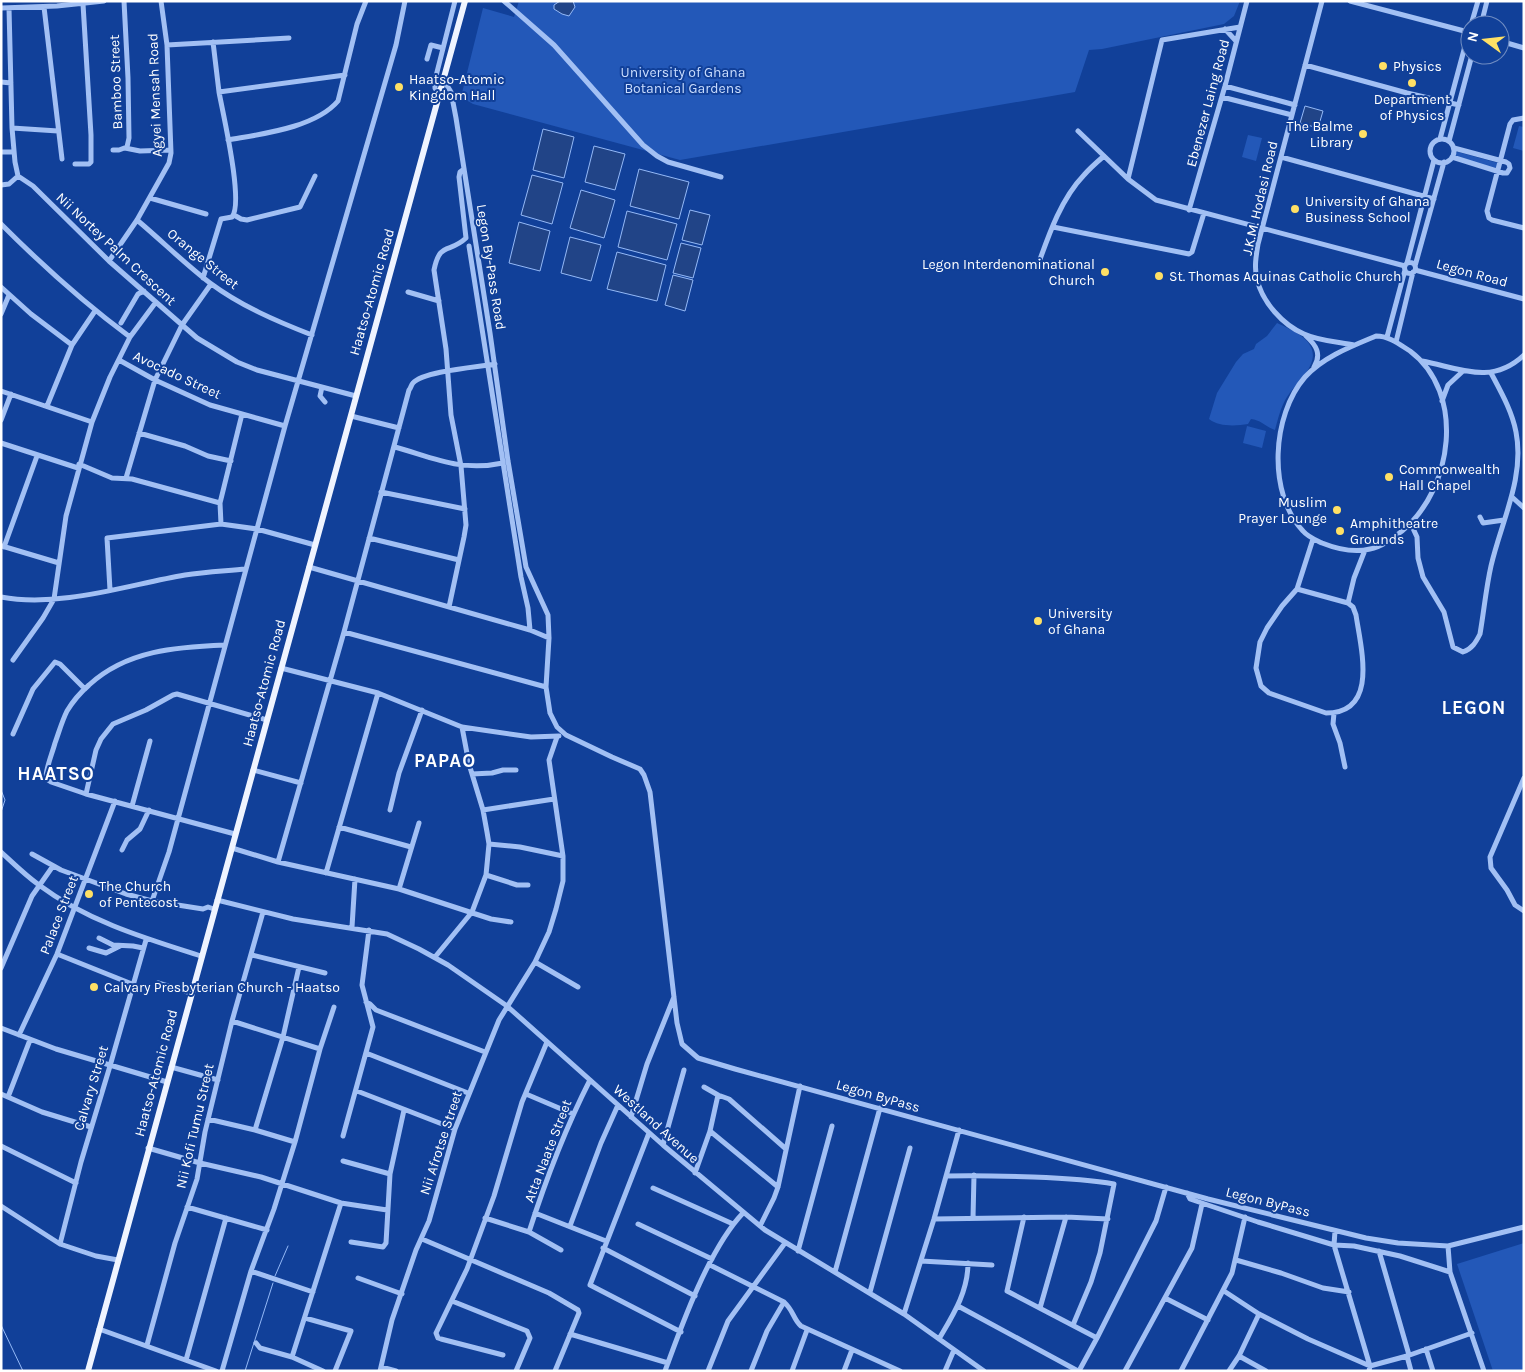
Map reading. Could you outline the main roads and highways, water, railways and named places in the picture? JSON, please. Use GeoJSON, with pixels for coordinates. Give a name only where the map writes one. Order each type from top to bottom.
{"type":"FeatureCollection","features":[{"type":"Feature","properties":{"kind":"main road","name":"Haatso-Atomic Road"},"geometry":{"type":"LineString","coordinates":[[88,1371],[465,1]]}},
{"type":"Feature","properties":{"kind":"waterway"},"geometry":{"type":"LineString","coordinates":[[1,790],[5,800],[1,812]]}},
{"type":"Feature","properties":{"kind":"waterway"},"geometry":{"type":"LineString","coordinates":[[275,1276],[288,1246]]}},
{"type":"Feature","properties":{"kind":"waterway"},"geometry":{"type":"LineString","coordinates":[[245,1371],[273,1283]]}},
{"type":"Feature","properties":{"kind":"waterway"},"geometry":{"type":"LineString","coordinates":[[1,1325],[23,1371]]}},
{"type":"Feature","properties":{"kind":"place","name":"Physics"},"geometry":{"type":"Point","coordinates":[1383,66]}},
{"type":"Feature","properties":{"kind":"place","name":"Department of Physics"},"geometry":{"type":"Point","coordinates":[1412,83]}},
{"type":"Feature","properties":{"kind":"place","name":"Haatso-Atomic Kingdom Hall"},"geometry":{"type":"Point","coordinates":[399,87]}},
{"type":"Feature","properties":{"kind":"place","name":"The Balme Library"},"geometry":{"type":"Point","coordinates":[1363,134]}},
{"type":"Feature","properties":{"kind":"place","name":"University of Ghana Business School"},"geometry":{"type":"Point","coordinates":[1295,209]}},
{"type":"Feature","properties":{"kind":"place","name":"Legon Interdenominational Church"},"geometry":{"type":"Point","coordinates":[1105,272]}},
{"type":"Feature","properties":{"kind":"place","name":"St. Thomas Aquinas Catholic Church"},"geometry":{"type":"Point","coordinates":[1159,276]}},
{"type":"Feature","properties":{"kind":"place","name":"Commonwealth Hall Chapel"},"geometry":{"type":"Point","coordinates":[1389,477]}},
{"type":"Feature","properties":{"kind":"place","name":"Muslim Prayer Lounge"},"geometry":{"type":"Point","coordinates":[1337,510]}},
{"type":"Feature","properties":{"kind":"place","name":"Amphitheatre Grounds"},"geometry":{"type":"Point","coordinates":[1340,531]}},
{"type":"Feature","properties":{"kind":"place","name":"University of Ghana"},"geometry":{"type":"Point","coordinates":[1038,621]}},
{"type":"Feature","properties":{"kind":"place","name":"The Church of Pentecost"},"geometry":{"type":"Point","coordinates":[89,894]}},
{"type":"Feature","properties":{"kind":"place","name":"Calvary Presbyterian Church - Haatso"},"geometry":{"type":"Point","coordinates":[94,987]}},
{"type":"Feature","properties":{"kind":"district","name":"LEGON"},"geometry":{"type":"Point","coordinates":[1474,708]}},
{"type":"Feature","properties":{"kind":"district","name":"PAPAO"},"geometry":{"type":"Point","coordinates":[445,761]}},
{"type":"Feature","properties":{"kind":"district","name":"HAATSO"},"geometry":{"type":"Point","coordinates":[56,774]}},
{"type":"Feature","properties":{"kind":"park label","name":"University of Ghana Botanical Gardens"},"geometry":{"type":"Point","coordinates":[683,80]}}]}
